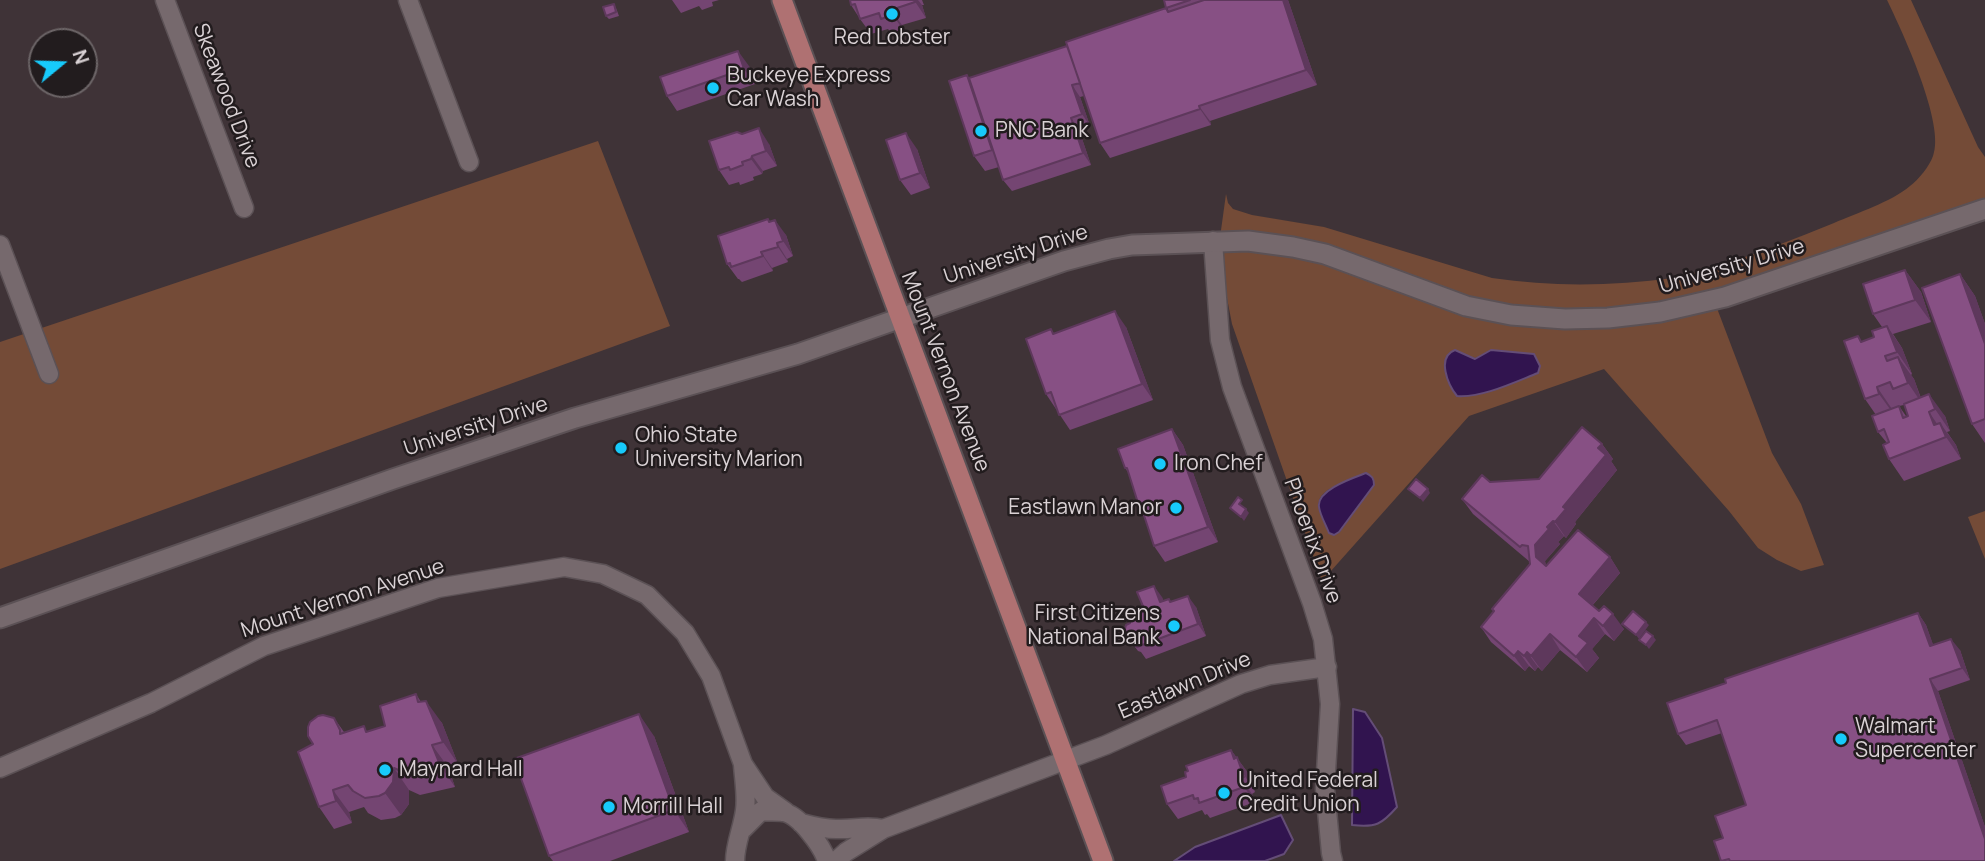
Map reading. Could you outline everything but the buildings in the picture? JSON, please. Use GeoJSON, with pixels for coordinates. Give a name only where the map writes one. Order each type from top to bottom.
{"type":"FeatureCollection","features":[{"type":"Feature","properties":{"kind":"main road","name":"Mount Vernon Avenue"},"geometry":{"type":"LineString","coordinates":[[782,0],[1103,861]]}},
{"type":"Feature","properties":{"kind":"street","name":"Skeawood Drive"},"geometry":{"type":"LineString","coordinates":[[165,0],[244,208]]}},
{"type":"Feature","properties":{"kind":"street"},"geometry":{"type":"LineString","coordinates":[[408,0],[469,162]]}},
{"type":"Feature","properties":{"kind":"street","name":"University Drive"},"geometry":{"type":"LineString","coordinates":[[0,618],[562,422],[798,354],[1064,261],[1109,249],[1132,245],[1213,242],[1248,242],[1293,247],[1325,254],[1466,306],[1511,315],[1565,319],[1608,318],[1660,312],[1725,297],[1985,209]]}},
{"type":"Feature","properties":{"kind":"street","name":"Phoenix Drive"},"geometry":{"type":"LineString","coordinates":[[1213,242],[1220,340],[1232,387],[1312,603],[1322,639],[1330,704],[1325,789],[1334,861]]}},
{"type":"Feature","properties":{"kind":"street"},"geometry":{"type":"LineString","coordinates":[[0,245],[49,374]]}},
{"type":"Feature","properties":{"kind":"street","name":"Mount Vernon Avenue"},"geometry":{"type":"LineString","coordinates":[[0,768],[151,703],[264,646],[438,588],[564,567],[603,574],[647,595],[685,633],[711,676],[743,764],[765,797],[812,834],[824,851],[827,861]]}},
{"type":"Feature","properties":{"kind":"street","name":"Eastlawn Drive"},"geometry":{"type":"LineString","coordinates":[[1065,761],[1241,684],[1270,675],[1327,667]]}},
{"type":"Feature","properties":{"kind":"street","name":"Mount Vernon Avenue"},"geometry":{"type":"LineString","coordinates":[[836,861],[883,829],[1065,761]]}},
{"type":"Feature","properties":{"kind":"street","name":"Mount Vernon Avenue"},"geometry":{"type":"LineString","coordinates":[[735,861],[746,803],[743,764]]}},
{"type":"Feature","properties":{"kind":"street","name":"Mount Vernon Avenue"},"geometry":{"type":"LineString","coordinates":[[743,830],[761,811],[834,830],[868,825],[883,829]]}},
{"type":"Feature","properties":{"kind":"shaded area"},"geometry":{"type":"Polygon","coordinates":[[[1887,0],[1911,0],[1985,157],[1985,214],[1715,303],[1772,453],[1801,504],[1824,565],[1801,571],[1758,548],[1729,511],[1604,369],[1469,416],[1322,581],[1232,324],[1218,252],[1226,194],[1233,209],[1252,215],[1324,227],[1492,278],[1537,283],[1605,284],[1688,275],[1759,252],[1874,207],[1902,192],[1929,164],[1935,142],[1928,101],[1912,55],[1887,0]],[[1486,352],[1478,358],[1469,357],[1457,396],[1488,392],[1538,373],[1486,352]],[[1351,479],[1330,488],[1319,501],[1322,512],[1339,533],[1374,485],[1351,479]]]}},
{"type":"Feature","properties":{"kind":"shaded area"},"geometry":{"type":"Polygon","coordinates":[[[598,141],[670,326],[0,569],[0,342],[598,141]]]}},
{"type":"Feature","properties":{"kind":"shaded area"},"geometry":{"type":"Polygon","coordinates":[[[1455,350],[1475,359],[1491,350],[1534,354],[1540,366],[1538,373],[1498,389],[1477,395],[1457,396],[1447,378],[1445,365],[1449,354],[1455,350]]]}},
{"type":"Feature","properties":{"kind":"shaded area"},"geometry":{"type":"Polygon","coordinates":[[[1366,473],[1374,481],[1374,485],[1339,532],[1334,535],[1329,533],[1319,507],[1323,495],[1345,481],[1366,473]]]}},
{"type":"Feature","properties":{"kind":"shaded area"},"geometry":{"type":"Polygon","coordinates":[[[1985,511],[1985,559],[1968,517],[1985,511]]]}},
{"type":"Feature","properties":{"kind":"shaded area"},"geometry":{"type":"Polygon","coordinates":[[[1353,709],[1365,712],[1382,738],[1397,807],[1382,821],[1367,826],[1352,825],[1353,709]]]}},
{"type":"Feature","properties":{"kind":"shaded area"},"geometry":{"type":"Polygon","coordinates":[[[1281,815],[1293,840],[1284,854],[1265,861],[1174,861],[1195,847],[1281,815]]]}},
{"type":"Feature","properties":{"kind":"place","name":"Red Lobster"},"geometry":{"type":"Point","coordinates":[892,14]}},
{"type":"Feature","properties":{"kind":"place","name":"Buckeye Express Car Wash"},"geometry":{"type":"Point","coordinates":[713,88]}},
{"type":"Feature","properties":{"kind":"place","name":"PNC Bank"},"geometry":{"type":"Point","coordinates":[981,131]}},
{"type":"Feature","properties":{"kind":"place","name":"Ohio State University Marion"},"geometry":{"type":"Point","coordinates":[621,448]}},
{"type":"Feature","properties":{"kind":"place","name":"Iron Chef"},"geometry":{"type":"Point","coordinates":[1160,464]}},
{"type":"Feature","properties":{"kind":"place","name":"Eastlawn Manor"},"geometry":{"type":"Point","coordinates":[1176,508]}},
{"type":"Feature","properties":{"kind":"place","name":"First Citizens National Bank"},"geometry":{"type":"Point","coordinates":[1174,626]}},
{"type":"Feature","properties":{"kind":"place","name":"Walmart Supercenter"},"geometry":{"type":"Point","coordinates":[1841,739]}},
{"type":"Feature","properties":{"kind":"place","name":"Maynard Hall"},"geometry":{"type":"Point","coordinates":[385,770]}},
{"type":"Feature","properties":{"kind":"place","name":"United Federal Credit Union"},"geometry":{"type":"Point","coordinates":[1224,793]}},
{"type":"Feature","properties":{"kind":"place","name":"Morrill Hall"},"geometry":{"type":"Point","coordinates":[609,807]}}]}
